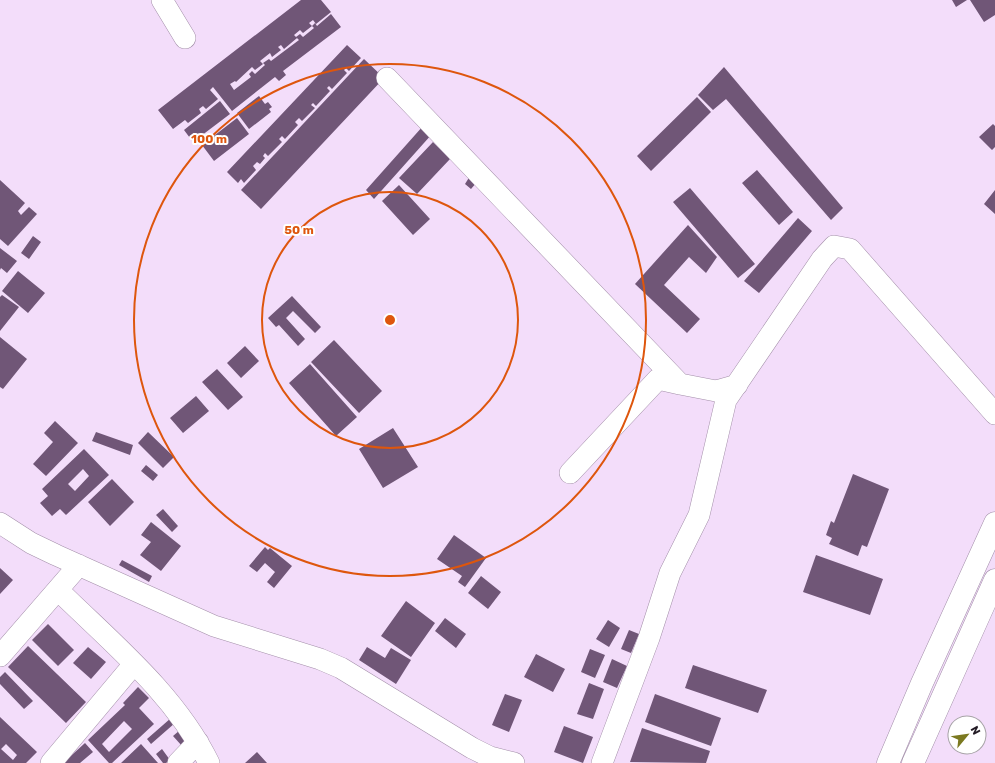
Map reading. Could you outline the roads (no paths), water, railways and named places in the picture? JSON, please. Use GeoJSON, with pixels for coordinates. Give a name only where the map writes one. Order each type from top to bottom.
{"type":"FeatureCollection","features":[{"type":"Feature","properties":{"kind":"highway"},"geometry":{"type":"LineString","coordinates":[[888,763],[922,683],[995,523]]}},
{"type":"Feature","properties":{"kind":"highway"},"geometry":{"type":"LineString","coordinates":[[913,763],[995,580]]}},
{"type":"Feature","properties":{"kind":"street"},"geometry":{"type":"LineString","coordinates":[[162,0],[185,38]]}},
{"type":"Feature","properties":{"kind":"street"},"geometry":{"type":"LineString","coordinates":[[386,78],[680,384]]}},
{"type":"Feature","properties":{"kind":"street"},"geometry":{"type":"LineString","coordinates":[[602,763],[649,638],[670,573],[699,515],[726,400],[822,259],[834,246],[850,249],[995,414]]}},
{"type":"Feature","properties":{"kind":"street"},"geometry":{"type":"LineString","coordinates":[[570,473],[658,379],[716,391],[737,385]]}},
{"type":"Feature","properties":{"kind":"street"},"geometry":{"type":"LineString","coordinates":[[0,523],[31,543],[214,626],[320,659],[341,668],[472,748],[490,757],[514,763]]}},
{"type":"Feature","properties":{"kind":"street"},"geometry":{"type":"LineString","coordinates":[[0,656],[79,565]]}},
{"type":"Feature","properties":{"kind":"street"},"geometry":{"type":"LineString","coordinates":[[58,590],[161,691],[198,742],[209,763]]}},
{"type":"Feature","properties":{"kind":"street"},"geometry":{"type":"LineString","coordinates":[[51,763],[134,664]]}},
{"type":"Feature","properties":{"kind":"street"},"geometry":{"type":"LineString","coordinates":[[178,763],[198,742]]}}]}
